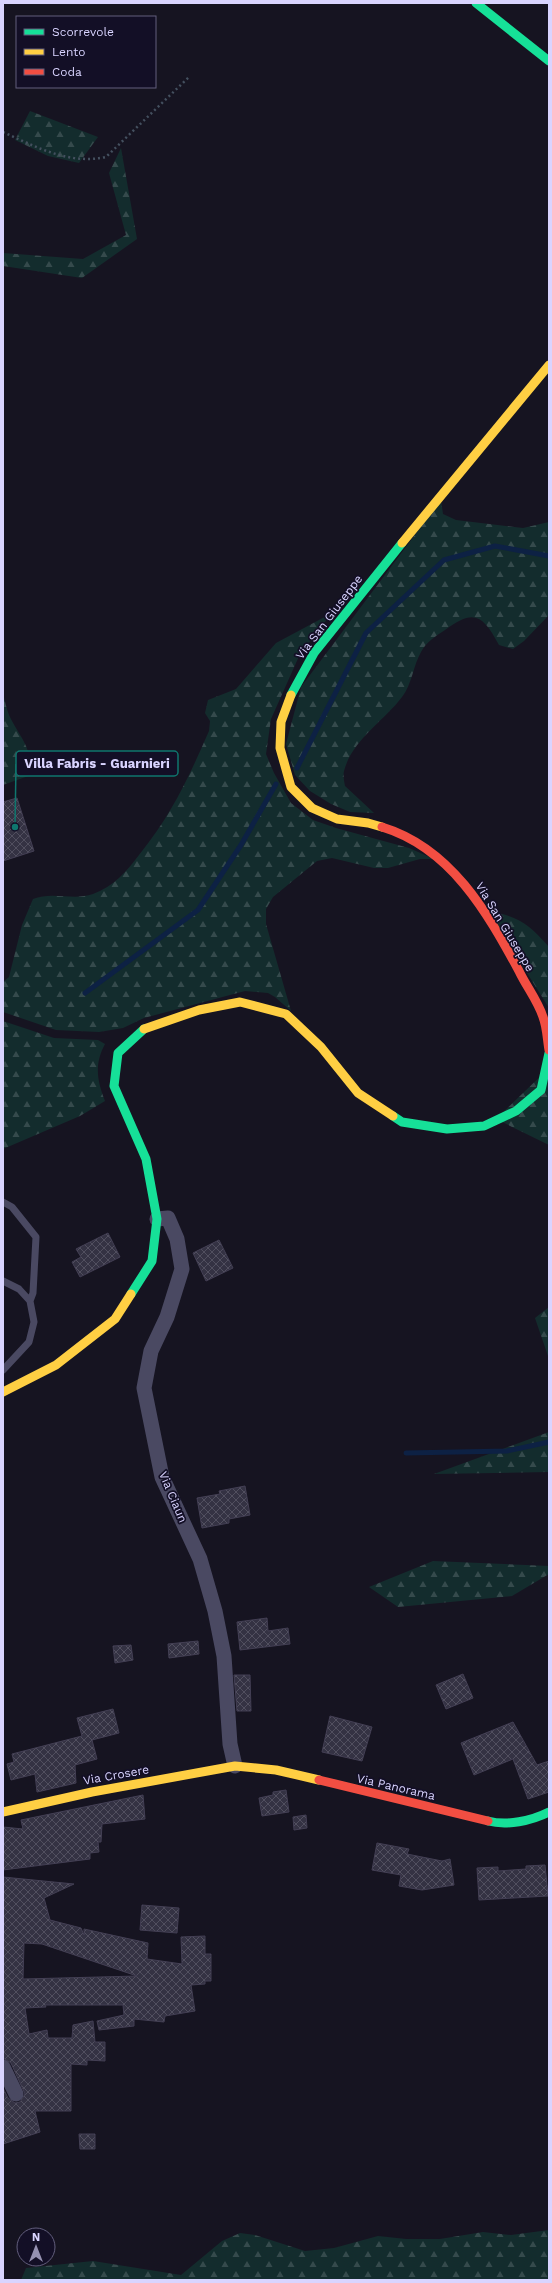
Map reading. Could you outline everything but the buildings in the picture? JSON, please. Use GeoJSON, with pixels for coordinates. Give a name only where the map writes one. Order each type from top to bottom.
{"type":"FeatureCollection","features":[{"type":"Feature","properties":{"kind":"main road"},"geometry":{"type":"LineString","coordinates":[[476,3],[549,61]]}},
{"type":"Feature","properties":{"kind":"main road","name":"Via San Giuseppe"},"geometry":{"type":"LineString","coordinates":[[549,364],[314,653],[294,687],[281,722],[280,748],[291,787],[312,808],[337,819],[368,823],[391,830],[416,843],[444,862],[472,892],[509,953],[543,1017],[549,1050]]}},
{"type":"Feature","properties":{"kind":"main road"},"geometry":{"type":"LineString","coordinates":[[3,1392],[56,1366],[115,1319],[152,1261],[157,1219],[146,1159],[114,1086],[118,1053],[147,1027],[199,1010],[240,1002],[286,1014],[321,1047],[358,1093],[402,1122],[447,1129],[484,1126],[516,1111],[541,1090],[549,1053]]}},
{"type":"Feature","properties":{"kind":"main road","name":"Via Panorama"},"geometry":{"type":"LineString","coordinates":[[235,1766],[276,1770],[499,1824],[537,1818],[549,1812]]}},
{"type":"Feature","properties":{"kind":"main road","name":"Via Crosere"},"geometry":{"type":"LineString","coordinates":[[3,1812],[92,1792],[235,1766]]}},
{"type":"Feature","properties":{"kind":"street","name":"Via Ciaun"},"geometry":{"type":"LineString","coordinates":[[157,1219],[168,1218],[178,1239],[182,1269],[168,1317],[151,1351],[144,1388],[162,1477],[200,1559],[215,1611],[224,1656],[230,1744],[235,1766]]}},
{"type":"Feature","properties":{"kind":"street"},"geometry":{"type":"LineString","coordinates":[[3,2067],[16,2094]]}},
{"type":"Feature","properties":{"kind":"lane"},"geometry":{"type":"LineString","coordinates":[[3,1202],[12,1207],[36,1237],[33,1293],[30,1301]]}},
{"type":"Feature","properties":{"kind":"lane"},"geometry":{"type":"LineString","coordinates":[[3,1281],[19,1288],[30,1301],[34,1322],[29,1342],[3,1370]]}},
{"type":"Feature","properties":{"kind":"path"},"geometry":{"type":"LineString","coordinates":[[3,132],[52,155],[96,159],[106,157],[189,77]]}},
{"type":"Feature","properties":{"kind":"green space"},"geometry":{"type":"Polygon","coordinates":[[[30,111],[98,137],[79,163],[48,156],[15,140],[30,111]]]}},
{"type":"Feature","properties":{"kind":"green space"},"geometry":{"type":"Polygon","coordinates":[[[121,148],[137,239],[82,278],[3,266],[3,253],[83,259],[126,235],[109,173],[121,148]]]}},
{"type":"Feature","properties":{"kind":"green space"},"geometry":{"type":"Polygon","coordinates":[[[441,500],[443,514],[456,520],[523,528],[549,522],[549,615],[524,641],[513,649],[499,645],[483,621],[471,617],[455,623],[428,642],[418,657],[408,686],[402,697],[361,740],[348,760],[344,773],[345,786],[374,813],[350,812],[331,804],[310,791],[295,775],[286,744],[301,687],[441,500]]]}},
{"type":"Feature","properties":{"kind":"green space"},"geometry":{"type":"Polygon","coordinates":[[[332,613],[300,654],[271,719],[266,754],[274,773],[291,803],[313,820],[336,828],[409,848],[434,859],[420,859],[388,868],[374,868],[332,858],[317,861],[273,897],[266,909],[266,924],[291,1011],[268,993],[245,991],[144,1018],[123,1028],[99,1032],[56,1030],[3,1012],[3,982],[9,977],[22,925],[33,899],[48,896],[86,896],[100,891],[119,878],[151,840],[161,825],[194,765],[209,731],[210,721],[205,713],[208,700],[236,689],[276,643],[332,613]]]}},
{"type":"Feature","properties":{"kind":"green space"},"geometry":{"type":"Polygon","coordinates":[[[3,694],[9,715],[27,749],[31,765],[31,775],[3,785],[3,694]]]}},
{"type":"Feature","properties":{"kind":"green space"},"geometry":{"type":"Polygon","coordinates":[[[488,911],[522,922],[535,932],[549,947],[549,1008],[488,911]]]}},
{"type":"Feature","properties":{"kind":"green space"},"geometry":{"type":"Polygon","coordinates":[[[3,1021],[54,1038],[98,1040],[105,1044],[99,1059],[98,1072],[100,1086],[105,1101],[80,1116],[3,1149],[3,1021]]]}},
{"type":"Feature","properties":{"kind":"green space"},"geometry":{"type":"Polygon","coordinates":[[[549,1068],[549,1145],[496,1119],[549,1068]]]}},
{"type":"Feature","properties":{"kind":"green space"},"geometry":{"type":"Polygon","coordinates":[[[549,1307],[549,1359],[535,1318],[549,1307]]]}},
{"type":"Feature","properties":{"kind":"green space"},"geometry":{"type":"Polygon","coordinates":[[[549,1432],[549,1472],[434,1474],[549,1432]]]}},
{"type":"Feature","properties":{"kind":"green space"},"geometry":{"type":"Polygon","coordinates":[[[433,1561],[549,1566],[549,1574],[512,1596],[398,1607],[369,1587],[433,1561]]]}},
{"type":"Feature","properties":{"kind":"green space"},"geometry":{"type":"Polygon","coordinates":[[[549,2230],[549,2280],[21,2280],[26,2268],[56,2267],[56,2265],[93,2261],[181,2275],[222,2241],[240,2233],[255,2235],[305,2251],[334,2248],[378,2236],[406,2239],[440,2239],[483,2232],[511,2235],[549,2230]]]}},
{"type":"Feature","properties":{"kind":"waterway"},"geometry":{"type":"LineString","coordinates":[[297,768],[366,633],[444,560],[495,546],[549,556]]}},
{"type":"Feature","properties":{"kind":"waterway"},"geometry":{"type":"LineString","coordinates":[[85,993],[198,910],[241,845],[276,784]]}},
{"type":"Feature","properties":{"kind":"waterway"},"geometry":{"type":"LineString","coordinates":[[406,1453],[507,1451],[549,1442]]}},
{"type":"Feature","properties":{"kind":"traffic: fast"},"geometry":{"type":"LineString","coordinates":[[476,3],[549,61]]}},
{"type":"Feature","properties":{"kind":"traffic: fast"},"geometry":{"type":"LineString","coordinates":[[291,695],[314,653],[402,543]]}},
{"type":"Feature","properties":{"kind":"traffic: fast"},"geometry":{"type":"LineString","coordinates":[[131,1294],[152,1261],[157,1219],[146,1159],[114,1086],[118,1053],[144,1029]]}},
{"type":"Feature","properties":{"kind":"traffic: fast"},"geometry":{"type":"LineString","coordinates":[[393,1116],[402,1122],[447,1129],[484,1126],[516,1111],[541,1090],[549,1053]]}},
{"type":"Feature","properties":{"kind":"traffic: fast"},"geometry":{"type":"LineString","coordinates":[[488,1821],[503,1823],[519,1822],[535,1818],[549,1812]]}},
{"type":"Feature","properties":{"kind":"traffic: slow"},"geometry":{"type":"LineString","coordinates":[[402,543],[549,365]]}},
{"type":"Feature","properties":{"kind":"traffic: slow"},"geometry":{"type":"LineString","coordinates":[[291,695],[281,722],[280,748],[291,787],[312,808],[337,819],[368,823],[382,827]]}},
{"type":"Feature","properties":{"kind":"traffic: slow"},"geometry":{"type":"LineString","coordinates":[[144,1029],[199,1010],[240,1002],[286,1014],[321,1047],[358,1093],[393,1116]]}},
{"type":"Feature","properties":{"kind":"traffic: slow"},"geometry":{"type":"LineString","coordinates":[[3,1392],[56,1365],[115,1319],[131,1294]]}},
{"type":"Feature","properties":{"kind":"traffic: slow"},"geometry":{"type":"LineString","coordinates":[[3,1812],[92,1792],[235,1766],[276,1770],[319,1780]]}},
{"type":"Feature","properties":{"kind":"traffic: jam"},"geometry":{"type":"LineString","coordinates":[[382,827],[406,837],[428,850],[447,866],[480,905],[507,949],[541,1011],[549,1050]]}},
{"type":"Feature","properties":{"kind":"traffic: jam"},"geometry":{"type":"LineString","coordinates":[[319,1780],[488,1821]]}},
{"type":"Feature","properties":{"kind":"place","name":"Villa Fabris - Guarnieri"},"geometry":{"type":"Point","coordinates":[15,827]}}]}
